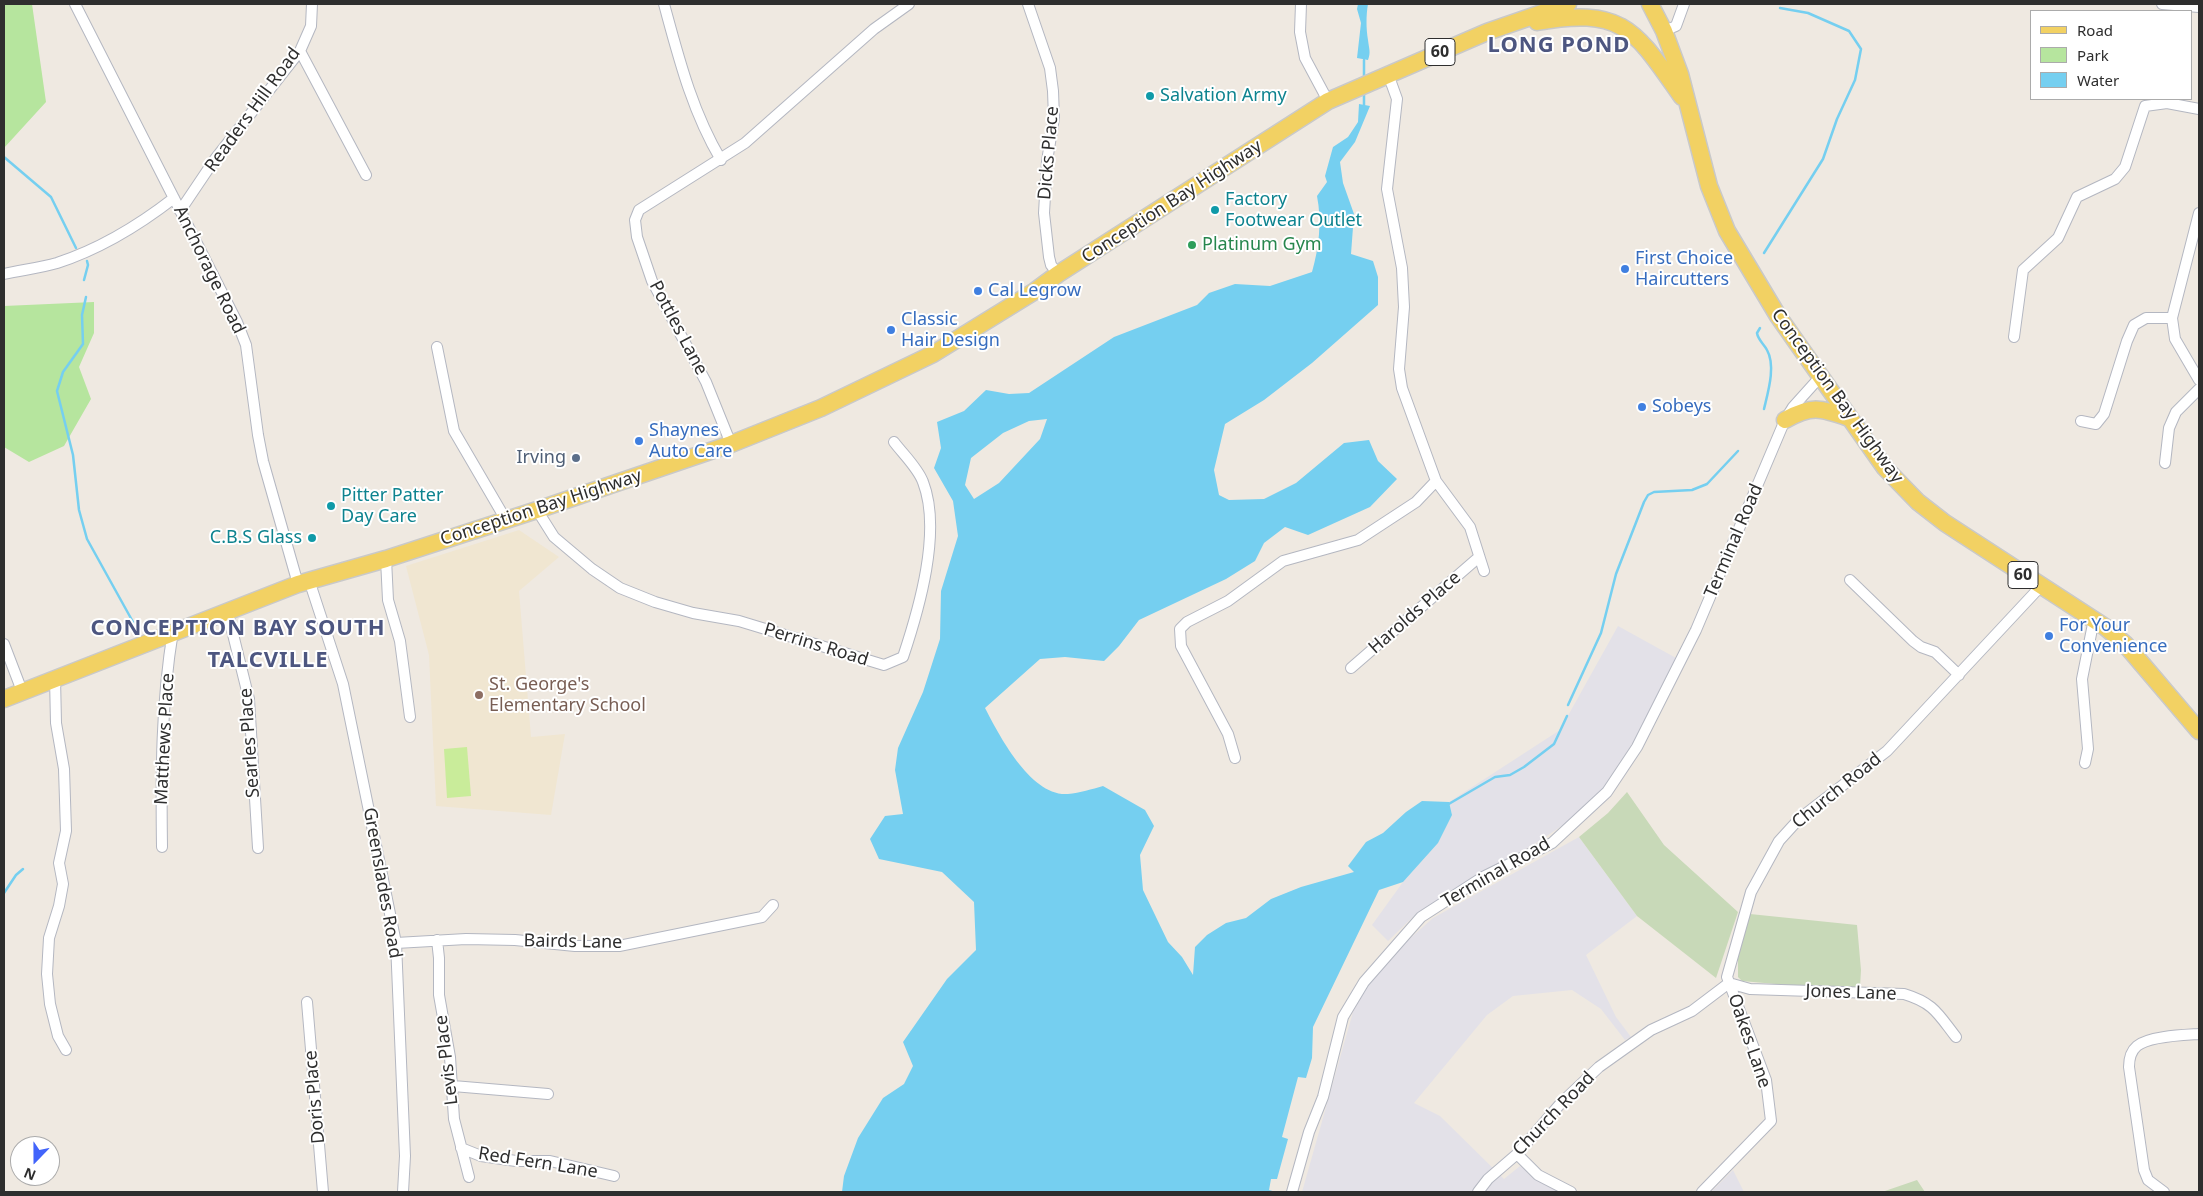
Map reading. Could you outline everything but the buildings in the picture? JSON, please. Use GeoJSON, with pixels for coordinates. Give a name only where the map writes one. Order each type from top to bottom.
{"type":"FeatureCollection","features":[{"type":"Feature","properties":{"kind":"main road","name":"Conception Bay Highway"},"geometry":{"type":"LineString","coordinates":[[4,698],[227,610],[304,582],[386,559],[537,510],[731,444],[821,408],[933,354],[1035,291],[1058,274],[1328,101],[1562,4]]}},
{"type":"Feature","properties":{"kind":"main road","name":"Conception Bay Highway"},"geometry":{"type":"LineString","coordinates":[[1650,4],[1664,31],[1680,74],[1709,186],[1727,231],[1755,280],[1820,377],[1885,468],[1918,502],[1969,540],[2094,619],[2125,644],[2199,731]]}},
{"type":"Feature","properties":{"kind":"main road"},"geometry":{"type":"LineString","coordinates":[[1498,29],[1569,17],[1603,20],[1617,24],[1631,31],[1648,48],[1688,105]]}},
{"type":"Feature","properties":{"kind":"main road"},"geometry":{"type":"LineString","coordinates":[[1785,420],[1812,408],[1827,410],[1849,418]]}},
{"type":"Feature","properties":{"kind":"street","name":"Anchorage Road"},"geometry":{"type":"LineString","coordinates":[[75,4],[237,322],[246,345],[256,426],[263,461],[304,582]]}},
{"type":"Feature","properties":{"kind":"street","name":"Readers Hill Road"},"geometry":{"type":"LineString","coordinates":[[180,211],[215,159],[300,50],[311,26],[312,4]]}},
{"type":"Feature","properties":{"kind":"street"},"geometry":{"type":"LineString","coordinates":[[664,4],[685,84],[710,142],[721,160],[766,126],[850,50],[909,4]]}},
{"type":"Feature","properties":{"kind":"street","name":"Dicks Place"},"geometry":{"type":"LineString","coordinates":[[1028,4],[1050,68],[1053,91],[1054,118],[1047,161],[1044,213],[1049,257],[1051,265],[1058,274]]}},
{"type":"Feature","properties":{"kind":"street"},"geometry":{"type":"LineString","coordinates":[[1301,4],[1300,32],[1305,58],[1328,101]]}},
{"type":"Feature","properties":{"kind":"street"},"geometry":{"type":"LineString","coordinates":[[1664,31],[1676,26],[1684,4]]}},
{"type":"Feature","properties":{"kind":"street"},"geometry":{"type":"LineString","coordinates":[[2162,4],[2199,7]]}},
{"type":"Feature","properties":{"kind":"street"},"geometry":{"type":"LineString","coordinates":[[300,50],[366,175]]}},
{"type":"Feature","properties":{"kind":"street"},"geometry":{"type":"LineString","coordinates":[[1385,76],[1397,100],[1387,189],[1402,268],[1404,307],[1399,369],[1402,388],[1436,481],[1470,527],[1484,571]]}},
{"type":"Feature","properties":{"kind":"street"},"geometry":{"type":"LineString","coordinates":[[2014,337],[2023,270],[2058,238],[2077,197],[2116,179],[2125,167],[2145,106],[2166,103],[2199,109]]}},
{"type":"Feature","properties":{"kind":"street","name":"Pottles Lane"},"geometry":{"type":"LineString","coordinates":[[721,160],[639,210],[634,220],[637,237],[652,282],[706,382],[731,444]]}},
{"type":"Feature","properties":{"kind":"street"},"geometry":{"type":"LineString","coordinates":[[4,274],[56,263],[99,246],[144,221],[174,198]]}},
{"type":"Feature","properties":{"kind":"street"},"geometry":{"type":"LineString","coordinates":[[2199,212],[2172,318],[2175,339],[2199,380]]}},
{"type":"Feature","properties":{"kind":"street"},"geometry":{"type":"LineString","coordinates":[[2081,421],[2096,424],[2104,414],[2127,341],[2134,326],[2146,318],[2172,318]]}},
{"type":"Feature","properties":{"kind":"street"},"geometry":{"type":"LineString","coordinates":[[437,346],[454,431],[506,520]]}},
{"type":"Feature","properties":{"kind":"street","name":"Terminal Road"},"geometry":{"type":"LineString","coordinates":[[1292,1192],[1309,1132],[1323,1097],[1343,1017],[1364,982],[1421,917],[1483,877],[1552,843],[1607,792],[1637,747],[1696,630],[1785,420],[1793,407],[1820,377]]}},
{"type":"Feature","properties":{"kind":"street"},"geometry":{"type":"LineString","coordinates":[[2165,463],[2169,428],[2176,412],[2199,389]]}},
{"type":"Feature","properties":{"kind":"street","name":"Perrins Road"},"geometry":{"type":"LineString","coordinates":[[537,510],[554,537],[592,569],[620,588],[655,602],[693,613],[739,621],[884,665],[903,657],[916,618],[930,541],[930,506],[923,480],[894,442]]}},
{"type":"Feature","properties":{"kind":"street"},"geometry":{"type":"LineString","coordinates":[[1235,758],[1228,734],[1181,646],[1180,629],[1187,622],[1228,601],[1283,561],[1358,540],[1416,502],[1436,481]]}},
{"type":"Feature","properties":{"kind":"street","name":"Harolds Place"},"geometry":{"type":"LineString","coordinates":[[1351,668],[1479,557]]}},
{"type":"Feature","properties":{"kind":"street"},"geometry":{"type":"LineString","coordinates":[[386,559],[388,600],[400,641],[410,717]]}},
{"type":"Feature","properties":{"kind":"street"},"geometry":{"type":"LineString","coordinates":[[1850,580],[1913,641],[1921,647],[1935,652],[1960,675]]}},
{"type":"Feature","properties":{"kind":"street","name":"Greenslades Road"},"geometry":{"type":"LineString","coordinates":[[304,582],[343,684],[396,944],[405,1147],[403,1192]]}},
{"type":"Feature","properties":{"kind":"street","name":"Church Road"},"geometry":{"type":"LineString","coordinates":[[1478,1192],[1488,1179],[1517,1154],[1561,1103],[1599,1067],[1651,1030],[1692,1011],[1729,983],[1726,977],[1751,892],[1779,841],[1799,819],[1887,751],[1960,675],[2041,586]]}},
{"type":"Feature","properties":{"kind":"street","name":"Searles Place"},"geometry":{"type":"LineString","coordinates":[[227,610],[250,699],[258,848]]}},
{"type":"Feature","properties":{"kind":"street"},"geometry":{"type":"LineString","coordinates":[[2084,764],[2088,749],[2082,679],[2094,619]]}},
{"type":"Feature","properties":{"kind":"street","name":"Matthews Place"},"geometry":{"type":"LineString","coordinates":[[162,847],[161,763],[168,657],[173,631]]}},
{"type":"Feature","properties":{"kind":"street"},"geometry":{"type":"LineString","coordinates":[[4,644],[22,691]]}},
{"type":"Feature","properties":{"kind":"street"},"geometry":{"type":"LineString","coordinates":[[55,678],[56,723],[64,769],[66,831],[59,863],[63,884],[59,906],[49,938],[47,974],[50,1004],[58,1036],[66,1050]]}},
{"type":"Feature","properties":{"kind":"street","name":"Bairds Lane"},"geometry":{"type":"LineString","coordinates":[[396,944],[436,940],[516,940],[575,946],[620,946],[762,916],[773,904]]}},
{"type":"Feature","properties":{"kind":"street","name":"Levis Place"},"geometry":{"type":"LineString","coordinates":[[436,940],[439,958],[439,995],[450,1057],[454,1119],[470,1177]]}},
{"type":"Feature","properties":{"kind":"street","name":"Jones Lane"},"geometry":{"type":"LineString","coordinates":[[1729,983],[1750,989],[1904,994],[1923,1000],[1934,1008],[1956,1037]]}},
{"type":"Feature","properties":{"kind":"street","name":"Oakes Lane"},"geometry":{"type":"LineString","coordinates":[[1703,1192],[1771,1121],[1766,1080],[1729,983]]}},
{"type":"Feature","properties":{"kind":"street","name":"Doris Place"},"geometry":{"type":"LineString","coordinates":[[307,1002],[323,1192]]}},
{"type":"Feature","properties":{"kind":"street"},"geometry":{"type":"LineString","coordinates":[[2164,1192],[2148,1180],[2144,1170],[2129,1060],[2135,1048],[2146,1041],[2199,1034]]}},
{"type":"Feature","properties":{"kind":"street"},"geometry":{"type":"LineString","coordinates":[[453,1086],[548,1094]]}},
{"type":"Feature","properties":{"kind":"street","name":"Red Fern Lane"},"geometry":{"type":"LineString","coordinates":[[461,1148],[481,1156],[516,1161],[550,1161],[614,1176]]}},
{"type":"Feature","properties":{"kind":"street"},"geometry":{"type":"LineString","coordinates":[[1517,1154],[1538,1175],[1571,1192]]}},
{"type":"Feature","properties":{"kind":"shaded area","name":"St. George's Elementary School"},"geometry":{"type":"Polygon","coordinates":[[[519,530],[559,557],[519,591],[531,737],[565,734],[551,815],[436,806],[429,655],[406,566],[519,530]]]}},
{"type":"Feature","properties":{"kind":"shaded area"},"geometry":{"type":"Polygon","coordinates":[[[1618,626],[1676,658],[1633,743],[1603,789],[1576,816],[1541,840],[1417,913],[1388,941],[1372,925],[1403,882],[1438,843],[1452,815],[1449,802],[1560,730],[1618,626]]]}},
{"type":"Feature","properties":{"kind":"shaded area"},"geometry":{"type":"Polygon","coordinates":[[[1579,837],[1637,916],[1586,955],[1616,1017],[1631,1037],[1625,1040],[1601,1009],[1572,990],[1513,996],[1487,1015],[1414,1103],[1440,1116],[1504,1179],[1520,1166],[1561,1192],[1302,1192],[1353,1012],[1371,980],[1397,950],[1433,918],[1579,837]]]}},
{"type":"Feature","properties":{"kind":"shaded area"},"geometry":{"type":"Polygon","coordinates":[[[1733,1170],[1744,1192],[1711,1192],[1733,1170]]]}},
{"type":"Feature","properties":{"kind":"green space"},"geometry":{"type":"Polygon","coordinates":[[[4,4],[32,4],[46,102],[4,148],[4,4]]]}},
{"type":"Feature","properties":{"kind":"green space"},"geometry":{"type":"Polygon","coordinates":[[[94,302],[94,333],[79,367],[91,399],[64,446],[29,462],[4,447],[4,306],[94,302]]]}},
{"type":"Feature","properties":{"kind":"green space"},"geometry":{"type":"Polygon","coordinates":[[[467,747],[471,796],[447,798],[444,749],[467,747]]]}},
{"type":"Feature","properties":{"kind":"green space"},"geometry":{"type":"Polygon","coordinates":[[[1627,792],[1664,845],[1738,912],[1716,978],[1637,916],[1579,837],[1608,813],[1627,792]]]}},
{"type":"Feature","properties":{"kind":"green space"},"geometry":{"type":"Polygon","coordinates":[[[1750,914],[1857,925],[1861,970],[1860,987],[1809,987],[1742,981],[1738,977],[1738,954],[1750,914]]]}},
{"type":"Feature","properties":{"kind":"green space"},"geometry":{"type":"Polygon","coordinates":[[[1917,1180],[1925,1192],[1882,1192],[1917,1180]]]}},
{"type":"Feature","properties":{"kind":"water"},"geometry":{"type":"Polygon","coordinates":[[[1358,4],[1368,4],[1367,27],[1370,53],[1368,60],[1357,58],[1361,23],[1357,9],[1358,4]]]}},
{"type":"Feature","properties":{"kind":"water"},"geometry":{"type":"Polygon","coordinates":[[[1359,104],[1370,106],[1355,142],[1340,162],[1343,183],[1354,214],[1351,254],[1373,261],[1378,277],[1378,305],[1312,363],[1264,400],[1225,424],[1214,470],[1219,495],[1229,500],[1264,499],[1296,483],[1344,443],[1369,440],[1378,461],[1397,479],[1370,507],[1308,535],[1285,527],[1264,543],[1255,561],[1226,579],[1139,620],[1119,646],[1104,661],[1065,657],[1040,659],[985,708],[1018,762],[1041,786],[1054,792],[1068,794],[1103,786],[1145,810],[1154,826],[1140,855],[1143,890],[1168,942],[1182,957],[1193,975],[1195,947],[1207,935],[1226,923],[1246,918],[1271,899],[1301,887],[1354,872],[1348,866],[1366,842],[1383,833],[1406,812],[1422,801],[1449,802],[1452,815],[1438,843],[1403,882],[1379,890],[1313,1027],[1312,1058],[1306,1078],[1298,1077],[1282,1137],[1288,1139],[1277,1179],[1271,1179],[1269,1190],[1276,1192],[842,1192],[844,1176],[858,1138],[883,1098],[904,1084],[913,1066],[903,1042],[947,979],[976,950],[974,902],[942,872],[879,859],[870,839],[885,816],[903,814],[895,770],[898,748],[923,692],[940,639],[941,591],[958,536],[953,501],[934,468],[941,448],[937,422],[964,411],[986,390],[1009,394],[1029,393],[1114,337],[1197,305],[1209,293],[1235,284],[1270,286],[1312,272],[1319,234],[1317,196],[1327,182],[1325,176],[1333,147],[1348,137],[1358,122],[1359,104]],[[1047,419],[1029,421],[1003,433],[971,458],[965,485],[974,499],[999,483],[1040,439],[1047,419]]]}},
{"type":"Feature","properties":{"kind":"waterway"},"geometry":{"type":"LineString","coordinates":[[1764,253],[1823,159],[1837,119],[1855,80],[1861,49],[1849,31],[1808,13],[1780,8]]}},
{"type":"Feature","properties":{"kind":"waterway"},"geometry":{"type":"LineString","coordinates":[[1364,60],[1364,78]]}},
{"type":"Feature","properties":{"kind":"waterway"},"geometry":{"type":"LineString","coordinates":[[1364,91],[1364,105]]}},
{"type":"Feature","properties":{"kind":"waterway"},"geometry":{"type":"LineString","coordinates":[[4,157],[51,197],[76,248]]}},
{"type":"Feature","properties":{"kind":"waterway"},"geometry":{"type":"LineString","coordinates":[[84,280],[88,265],[87,261]]}},
{"type":"Feature","properties":{"kind":"waterway"},"geometry":{"type":"LineString","coordinates":[[86,297],[82,315],[83,344],[63,372],[57,391],[73,455],[79,510],[87,539],[133,622],[132,631]]}},
{"type":"Feature","properties":{"kind":"waterway"},"geometry":{"type":"LineString","coordinates":[[1760,328],[1757,333],[1770,356],[1771,364],[1764,409]]}},
{"type":"Feature","properties":{"kind":"waterway"},"geometry":{"type":"LineString","coordinates":[[1568,705],[1601,633],[1616,574],[1648,495],[1654,492],[1692,490],[1707,484],[1738,451]]}},
{"type":"Feature","properties":{"kind":"waterway"},"geometry":{"type":"LineString","coordinates":[[1447,805],[1495,777],[1510,775],[1524,767],[1554,744],[1567,716]]}},
{"type":"Feature","properties":{"kind":"waterway"},"geometry":{"type":"LineString","coordinates":[[4,893],[16,875],[23,869]]}},
{"type":"Feature","properties":{"kind":"place","name":"Salvation Army"},"geometry":{"type":"Point","coordinates":[1150,96]}},
{"type":"Feature","properties":{"kind":"place","name":"Factory Footwear Outlet"},"geometry":{"type":"Point","coordinates":[1215,210]}},
{"type":"Feature","properties":{"kind":"place","name":"Platinum Gym"},"geometry":{"type":"Point","coordinates":[1192,245]}},
{"type":"Feature","properties":{"kind":"place","name":"First Choice Haircutters"},"geometry":{"type":"Point","coordinates":[1625,269]}},
{"type":"Feature","properties":{"kind":"place","name":"Cal Legrow"},"geometry":{"type":"Point","coordinates":[978,291]}},
{"type":"Feature","properties":{"kind":"place","name":"Classic Hair Design"},"geometry":{"type":"Point","coordinates":[891,330]}},
{"type":"Feature","properties":{"kind":"place","name":"Sobeys"},"geometry":{"type":"Point","coordinates":[1642,407]}},
{"type":"Feature","properties":{"kind":"place","name":"Shaynes Auto Care"},"geometry":{"type":"Point","coordinates":[639,441]}},
{"type":"Feature","properties":{"kind":"place","name":"Irving"},"geometry":{"type":"Point","coordinates":[576,458]}},
{"type":"Feature","properties":{"kind":"place","name":"Pitter Patter Day Care"},"geometry":{"type":"Point","coordinates":[331,506]}},
{"type":"Feature","properties":{"kind":"place","name":"C.B.S Glass"},"geometry":{"type":"Point","coordinates":[312,538]}},
{"type":"Feature","properties":{"kind":"place","name":"For Your Convenience"},"geometry":{"type":"Point","coordinates":[2049,636]}},
{"type":"Feature","properties":{"kind":"place","name":"St. George's Elementary School"},"geometry":{"type":"Point","coordinates":[479,695]}},
{"type":"Feature","properties":{"kind":"district","name":"LONG POND"},"geometry":{"type":"Point","coordinates":[1559,46]}},
{"type":"Feature","properties":{"kind":"district","name":"CONCEPTION BAY SOUTH"},"geometry":{"type":"Point","coordinates":[238,629]}},
{"type":"Feature","properties":{"kind":"district","name":"TALCVILLE"},"geometry":{"type":"Point","coordinates":[268,661]}}]}
